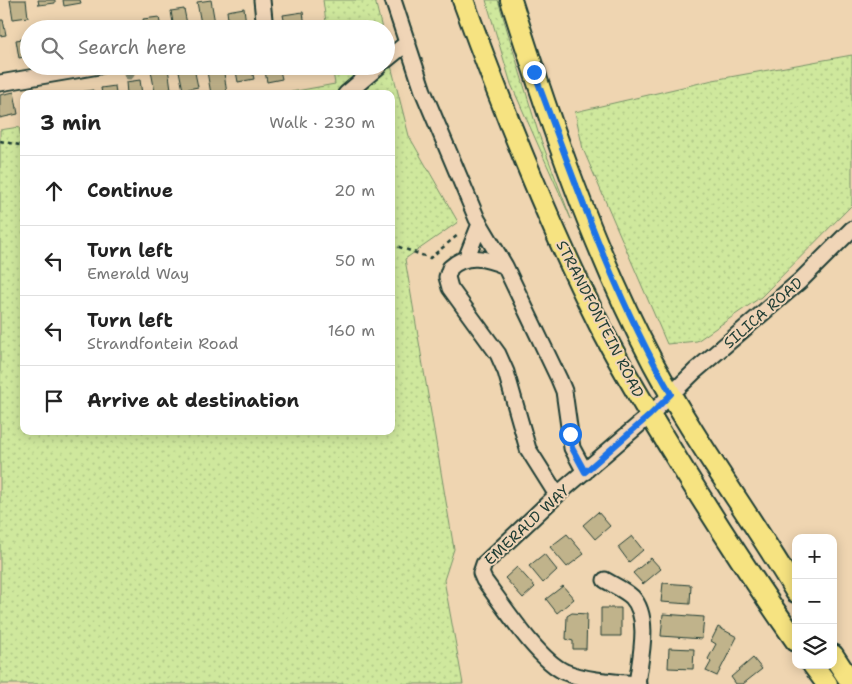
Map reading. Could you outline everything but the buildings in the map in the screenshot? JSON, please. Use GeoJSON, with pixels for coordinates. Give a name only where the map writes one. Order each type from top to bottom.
{"type":"FeatureCollection","features":[{"type":"Feature","properties":{"kind":"main road","name":"STRANDFONTEIN ROAD"},"geometry":{"type":"LineString","coordinates":[[463,0],[499,99],[563,250],[600,325],[650,415],[744,566],[792,635]]}},
{"type":"Feature","properties":{"kind":"main road","name":"STRANDFONTEIN ROAD"},"geometry":{"type":"LineString","coordinates":[[511,0],[534,72],[610,271],[632,322],[671,394],[792,586]]}},
{"type":"Feature","properties":{"kind":"main road"},"geometry":{"type":"LineString","coordinates":[[837,661],[852,684]]}},
{"type":"Feature","properties":{"kind":"main road"},"geometry":{"type":"LineString","coordinates":[[816,669],[827,684]]}},
{"type":"Feature","properties":{"kind":"street"},"geometry":{"type":"LineString","coordinates":[[262,0],[264,20]]}},
{"type":"Feature","properties":{"kind":"street"},"geometry":{"type":"LineString","coordinates":[[394,0],[423,91],[479,221],[504,266],[560,379],[572,448],[585,472]]}},
{"type":"Feature","properties":{"kind":"street"},"geometry":{"type":"LineString","coordinates":[[395,53],[408,42]]}},
{"type":"Feature","properties":{"kind":"street"},"geometry":{"type":"LineString","coordinates":[[0,83],[46,75]]}},
{"type":"Feature","properties":{"kind":"street"},"geometry":{"type":"LineString","coordinates":[[351,90],[368,75]]}},
{"type":"Feature","properties":{"kind":"street"},"geometry":{"type":"LineString","coordinates":[[466,259],[479,221]]}},
{"type":"Feature","properties":{"kind":"street","name":"SILICA ROAD"},"geometry":{"type":"LineString","coordinates":[[671,394],[800,281],[852,229]]}},
{"type":"Feature","properties":{"kind":"street"},"geometry":{"type":"LineString","coordinates":[[504,266],[484,259],[466,259],[450,268],[448,277],[450,288],[498,354],[506,372],[528,449],[557,495]]}},
{"type":"Feature","properties":{"kind":"street","name":"EMERALD WAY"},"geometry":{"type":"LineString","coordinates":[[637,684],[578,676],[564,671],[552,663],[536,647],[484,580],[481,571],[484,564],[557,495],[650,415],[671,394]]}},
{"type":"Feature","properties":{"kind":"street"},"geometry":{"type":"LineString","coordinates":[[605,580],[631,596],[639,608],[642,633],[637,684]]}},
{"type":"Feature","properties":{"kind":"path"},"geometry":{"type":"LineString","coordinates":[[0,141],[20,145]]}},
{"type":"Feature","properties":{"kind":"path"},"geometry":{"type":"LineString","coordinates":[[395,245],[430,258],[479,221]]}},
{"type":"Feature","properties":{"kind":"green space"},"geometry":{"type":"Polygon","coordinates":[[[323,0],[375,0],[380,20],[326,20],[323,0]]]}},
{"type":"Feature","properties":{"kind":"green space"},"geometry":{"type":"Polygon","coordinates":[[[486,0],[498,0],[538,132],[571,219],[511,84],[486,0]]]}},
{"type":"Feature","properties":{"kind":"green space"},"geometry":{"type":"Polygon","coordinates":[[[852,55],[852,205],[761,297],[697,341],[667,344],[583,149],[575,112],[713,80],[852,55]]]}},
{"type":"Feature","properties":{"kind":"green space"},"geometry":{"type":"Polygon","coordinates":[[[334,75],[393,75],[409,136],[458,222],[405,259],[454,549],[444,580],[463,684],[0,684],[0,130],[19,127],[20,132],[20,435],[395,435],[395,90],[302,90],[335,84],[334,75]]]}},
{"type":"Feature","properties":{"kind":"route"},"geometry":{"type":"LineString","coordinates":[[534,72],[613,280],[632,322],[671,394],[585,472],[572,448],[570,434]]}}]}
